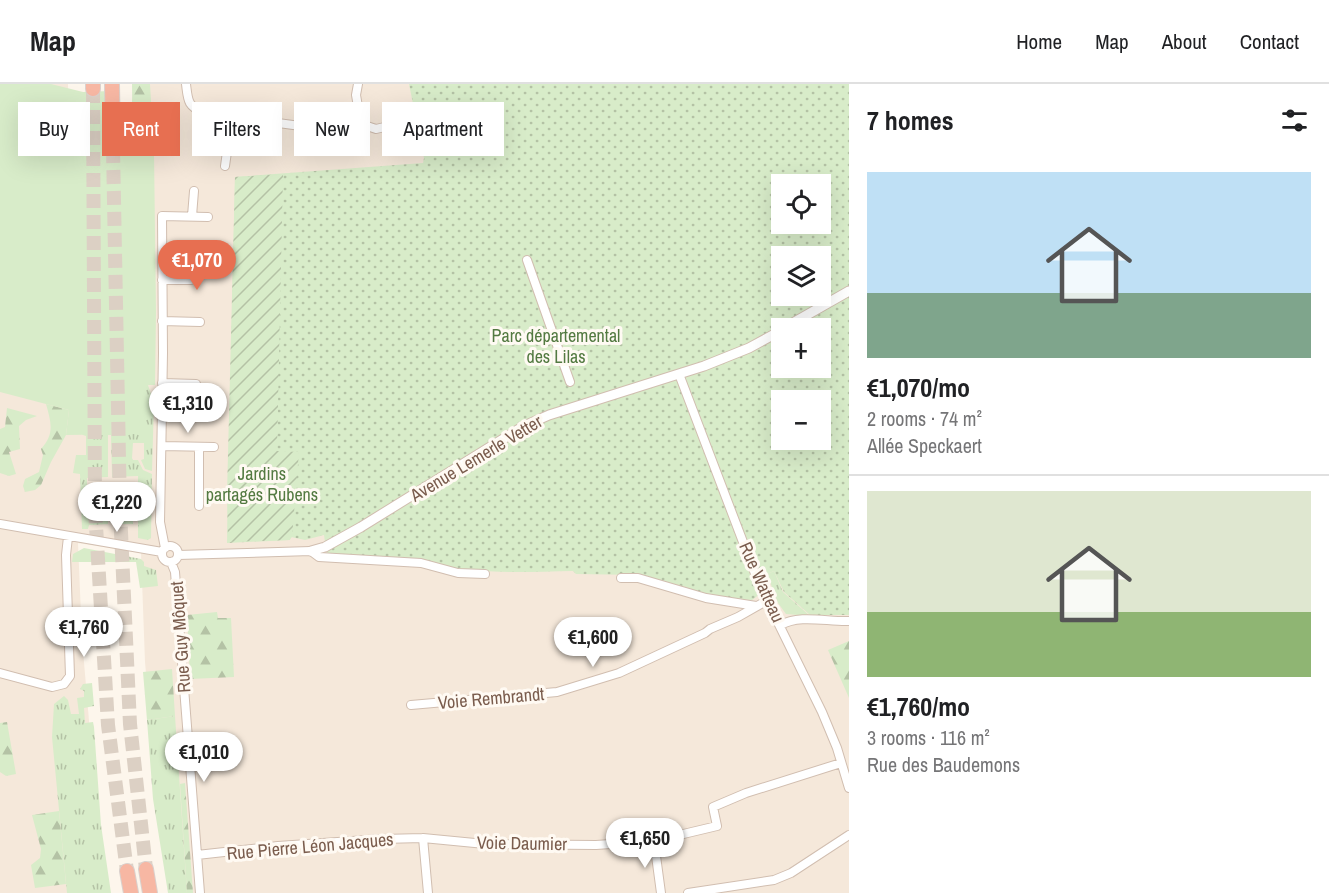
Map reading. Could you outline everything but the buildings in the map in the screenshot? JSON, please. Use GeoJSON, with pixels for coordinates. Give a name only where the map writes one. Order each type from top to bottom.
{"type":"FeatureCollection","features":[{"type":"Feature","properties":{"kind":"highway"},"geometry":{"type":"LineString","coordinates":[[112,84],[112,102]]}},
{"type":"Feature","properties":{"kind":"highway"},"geometry":{"type":"LineString","coordinates":[[146,869],[150,893]]}},
{"type":"Feature","properties":{"kind":"highway"},"geometry":{"type":"LineString","coordinates":[[127,871],[131,893]]}},
{"type":"Feature","properties":{"kind":"street"},"geometry":{"type":"LineString","coordinates":[[186,84],[188,100],[192,106]]}},
{"type":"Feature","properties":{"kind":"street"},"geometry":{"type":"LineString","coordinates":[[357,102],[358,84]]}},
{"type":"Feature","properties":{"kind":"street"},"geometry":{"type":"LineString","coordinates":[[225,166],[226,156]]}},
{"type":"Feature","properties":{"kind":"street"},"geometry":{"type":"LineString","coordinates":[[192,216],[194,191]]}},
{"type":"Feature","properties":{"kind":"street"},"geometry":{"type":"LineString","coordinates":[[178,555],[176,560],[171,562],[164,560],[160,522],[162,216],[208,217]]}},
{"type":"Feature","properties":{"kind":"street"},"geometry":{"type":"LineString","coordinates":[[162,280],[191,280],[191,259]]}},
{"type":"Feature","properties":{"kind":"street"},"geometry":{"type":"LineString","coordinates":[[527,260],[570,382]]}},
{"type":"Feature","properties":{"kind":"street","name":"Avenue Lemerle Vetter"},"geometry":{"type":"LineString","coordinates":[[802,318],[849,291]]}},
{"type":"Feature","properties":{"kind":"street"},"geometry":{"type":"LineString","coordinates":[[162,321],[200,322]]}},
{"type":"Feature","properties":{"kind":"street","name":"Avenue Lemerle Vetter"},"geometry":{"type":"LineString","coordinates":[[311,552],[361,527],[524,426],[549,415],[679,374],[749,348],[771,336]]}},
{"type":"Feature","properties":{"kind":"street","name":"Rue Watteau"},"geometry":{"type":"LineString","coordinates":[[679,374],[766,601],[781,625],[822,712],[849,788]]}},
{"type":"Feature","properties":{"kind":"street"},"geometry":{"type":"LineString","coordinates":[[162,384],[196,384]]}},
{"type":"Feature","properties":{"kind":"street"},"geometry":{"type":"LineString","coordinates":[[162,446],[214,447]]}},
{"type":"Feature","properties":{"kind":"street"},"geometry":{"type":"LineString","coordinates":[[199,447],[199,506]]}},
{"type":"Feature","properties":{"kind":"street"},"geometry":{"type":"LineString","coordinates":[[0,524],[68,537],[164,550],[173,547],[178,555]]}},
{"type":"Feature","properties":{"kind":"street"},"geometry":{"type":"LineString","coordinates":[[0,673],[52,687],[64,684],[70,676],[72,671],[66,555],[68,537]]}},
{"type":"Feature","properties":{"kind":"street"},"geometry":{"type":"LineString","coordinates":[[178,555],[311,552],[319,557],[421,563],[458,573],[485,574]]}},
{"type":"Feature","properties":{"kind":"street","name":"Rue Guy Môquet"},"geometry":{"type":"LineString","coordinates":[[171,562],[176,572],[200,893]]}},
{"type":"Feature","properties":{"kind":"street"},"geometry":{"type":"LineString","coordinates":[[621,578],[638,578],[706,598],[756,606]]}},
{"type":"Feature","properties":{"kind":"street","name":"Voie Rembrandt"},"geometry":{"type":"LineString","coordinates":[[411,705],[557,692],[619,673],[766,601]]}},
{"type":"Feature","properties":{"kind":"street"},"geometry":{"type":"LineString","coordinates":[[781,625],[797,620],[849,621]]}},
{"type":"Feature","properties":{"kind":"street","name":"Voie Daumier"},"geometry":{"type":"LineString","coordinates":[[423,838],[485,844],[596,845],[654,841],[717,826],[713,807],[746,793],[841,763]]}},
{"type":"Feature","properties":{"kind":"street"},"geometry":{"type":"LineString","coordinates":[[688,893],[774,880],[791,873],[849,835]]}},
{"type":"Feature","properties":{"kind":"street"},"geometry":{"type":"LineString","coordinates":[[423,838],[428,893]]}},
{"type":"Feature","properties":{"kind":"street","name":"Rue Pierre Léon Jacques"},"geometry":{"type":"LineString","coordinates":[[197,855],[278,846],[423,838]]}},
{"type":"Feature","properties":{"kind":"street"},"geometry":{"type":"LineString","coordinates":[[654,841],[661,893]]}},
{"type":"Feature","properties":{"kind":"shaded area"},"geometry":{"type":"Polygon","coordinates":[[[0,84],[68,84],[68,102],[18,102],[18,156],[90,156],[90,152],[102,152],[102,156],[180,156],[180,102],[136,102],[136,84],[849,84],[849,893],[169,893],[157,801],[145,662],[141,553],[78,543],[82,639],[100,849],[108,893],[0,893],[0,84]]]}},
{"type":"Feature","properties":{"kind":"green space"},"geometry":{"type":"Polygon","coordinates":[[[0,84],[51,84],[83,92],[110,91],[110,102],[102,102],[102,156],[154,156],[155,385],[139,385],[140,434],[66,435],[69,410],[0,392],[0,84]]]}},
{"type":"Feature","properties":{"kind":"green space"},"geometry":{"type":"Polygon","coordinates":[[[132,84],[150,84],[151,102],[132,102],[132,84]]]}},
{"type":"Feature","properties":{"kind":"green space","name":"Parc départemental des Lilas"},"geometry":{"type":"Polygon","coordinates":[[[409,84],[849,84],[849,615],[810,615],[784,592],[774,571],[767,574],[764,569],[751,571],[760,594],[752,600],[708,596],[686,587],[637,575],[576,574],[573,571],[480,571],[443,566],[425,562],[424,559],[327,556],[324,535],[305,540],[291,537],[290,540],[227,543],[235,177],[423,163],[424,156],[504,156],[504,102],[413,102],[409,84]]]}},
{"type":"Feature","properties":{"kind":"green space","name":"Jardins partagés Rubens"},"geometry":{"type":"Polygon","coordinates":[[[283,174],[277,451],[299,452],[292,537],[289,540],[228,542],[227,494],[235,177],[283,174]]]}},
{"type":"Feature","properties":{"kind":"green space"},"geometry":{"type":"Polygon","coordinates":[[[0,289],[145,336],[148,385],[154,403],[152,471],[145,469],[141,460],[144,459],[144,443],[133,443],[132,458],[138,460],[143,470],[152,474],[151,538],[148,540],[138,538],[138,476],[112,477],[111,435],[108,435],[108,477],[87,478],[87,504],[108,504],[108,524],[89,525],[88,529],[82,529],[80,474],[73,473],[76,455],[86,455],[86,436],[83,435],[0,289]]]}},
{"type":"Feature","properties":{"kind":"green space"},"geometry":{"type":"Polygon","coordinates":[[[46,404],[69,410],[66,435],[41,485],[35,490],[25,492],[23,486],[25,479],[39,472],[43,455],[41,449],[50,433],[46,404]]]}},
{"type":"Feature","properties":{"kind":"green space"},"geometry":{"type":"Polygon","coordinates":[[[7,408],[37,416],[26,420],[19,426],[20,449],[9,452],[16,474],[9,476],[0,473],[0,429],[5,427],[7,408]]]}},
{"type":"Feature","properties":{"kind":"green space"},"geometry":{"type":"Polygon","coordinates":[[[112,504],[133,504],[133,524],[112,524],[112,504]]]}},
{"type":"Feature","properties":{"kind":"green space"},"geometry":{"type":"Polygon","coordinates":[[[84,548],[141,559],[144,566],[156,570],[158,586],[140,588],[136,562],[72,562],[73,554],[84,548]]]}},
{"type":"Feature","properties":{"kind":"green space"},"geometry":{"type":"Polygon","coordinates":[[[774,571],[783,592],[810,616],[786,614],[778,603],[767,574],[774,571]]]}},
{"type":"Feature","properties":{"kind":"green space"},"geometry":{"type":"Polygon","coordinates":[[[217,612],[218,618],[231,618],[234,677],[190,679],[187,615],[217,612]]]}},
{"type":"Feature","properties":{"kind":"green space"},"geometry":{"type":"Polygon","coordinates":[[[849,641],[849,698],[828,650],[849,641]]]}},
{"type":"Feature","properties":{"kind":"green space"},"geometry":{"type":"Polygon","coordinates":[[[172,669],[175,716],[147,720],[143,672],[172,669]]]}},
{"type":"Feature","properties":{"kind":"green space"},"geometry":{"type":"Polygon","coordinates":[[[92,683],[94,706],[84,708],[85,723],[93,722],[94,727],[101,825],[111,893],[67,893],[52,737],[54,704],[64,696],[68,700],[71,714],[79,714],[77,698],[84,697],[84,691],[80,689],[83,684],[92,683]]]}},
{"type":"Feature","properties":{"kind":"green space"},"geometry":{"type":"Polygon","coordinates":[[[175,716],[187,893],[168,893],[153,799],[147,720],[175,716]]]}},
{"type":"Feature","properties":{"kind":"green space"},"geometry":{"type":"Polygon","coordinates":[[[7,722],[16,774],[6,776],[0,772],[0,723],[7,722]]]}},
{"type":"Feature","properties":{"kind":"green space"},"geometry":{"type":"Polygon","coordinates":[[[185,783],[193,893],[187,893],[180,784],[185,783]]]}},
{"type":"Feature","properties":{"kind":"green space"},"geometry":{"type":"Polygon","coordinates":[[[59,811],[66,884],[35,888],[31,865],[40,858],[41,849],[32,815],[59,811]]]}},
{"type":"Feature","properties":{"kind":"tunnel"},"geometry":{"type":"LineString","coordinates":[[93,89],[95,509],[108,725],[127,871]]}},
{"type":"Feature","properties":{"kind":"tunnel"},"geometry":{"type":"LineString","coordinates":[[113,156],[120,511],[130,724],[146,869]]}}]}
